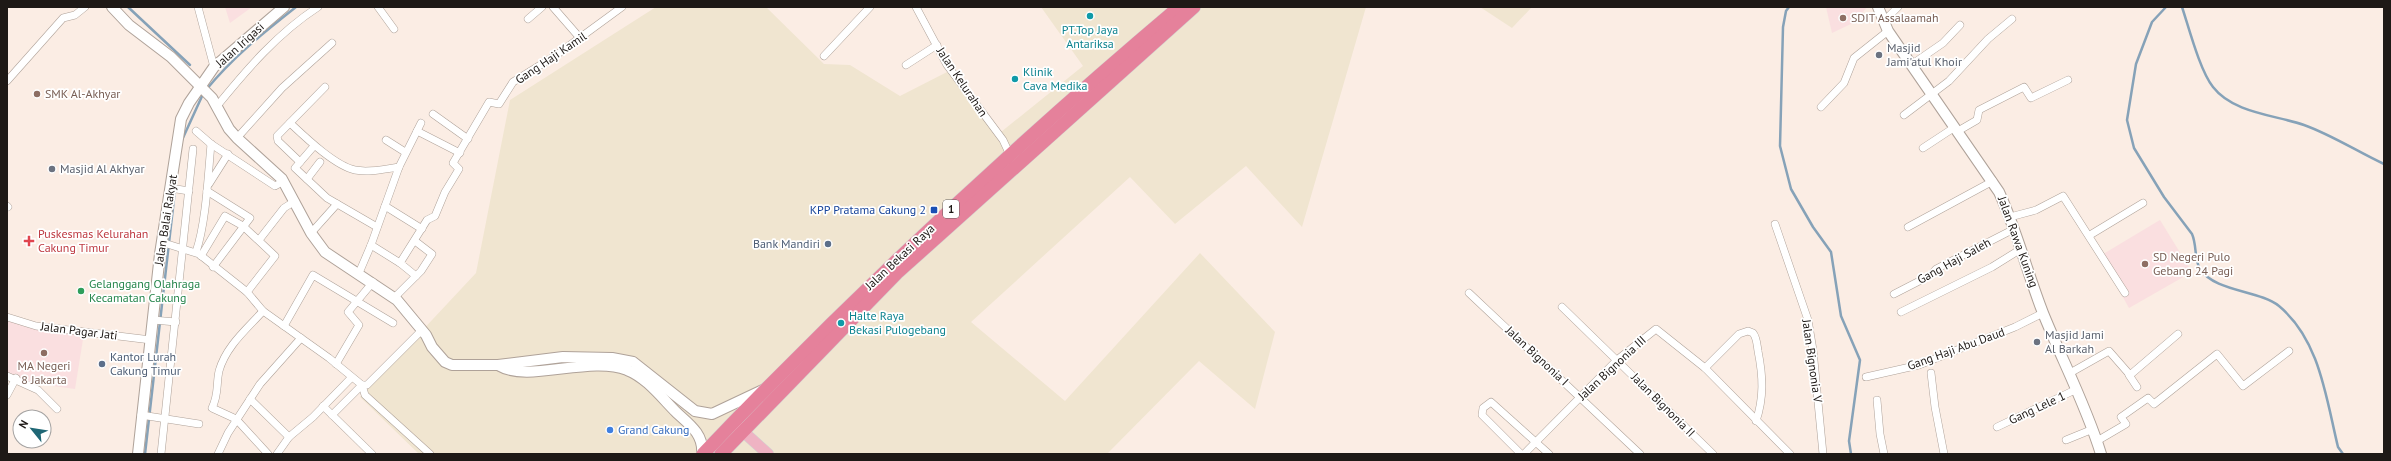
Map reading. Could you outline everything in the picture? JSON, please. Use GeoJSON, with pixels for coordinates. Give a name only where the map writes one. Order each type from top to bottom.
{"type":"FeatureCollection","features":[{"type":"Feature","properties":{"kind":"highway","name":"Jalan Bekasi Raya"},"geometry":{"type":"LineString","coordinates":[[721,454],[765,389],[893,269],[1010,155],[1179,7]]}},
{"type":"Feature","properties":{"kind":"highway","name":"Jalan Bekasi Raya"},"geometry":{"type":"LineString","coordinates":[[702,454],[738,427],[893,269],[1194,7]]}},
{"type":"Feature","properties":{"kind":"main road"},"geometry":{"type":"LineString","coordinates":[[738,427],[768,454]]}},
{"type":"Feature","properties":{"kind":"street"},"geometry":{"type":"LineString","coordinates":[[7,81],[63,18],[75,15],[85,7]]}},
{"type":"Feature","properties":{"kind":"street"},"geometry":{"type":"LineString","coordinates":[[112,7],[129,25],[171,57],[215,102],[229,129],[284,181],[311,233],[330,256],[373,282],[394,298],[422,330],[440,358],[448,364],[498,365],[522,372],[585,366],[631,366],[694,411],[704,414],[712,414],[765,389]]}},
{"type":"Feature","properties":{"kind":"street"},"geometry":{"type":"LineString","coordinates":[[198,7],[214,67]]}},
{"type":"Feature","properties":{"kind":"street","name":"Jalan Irigasi"},"geometry":{"type":"LineString","coordinates":[[201,87],[214,67],[284,7]]}},
{"type":"Feature","properties":{"kind":"street"},"geometry":{"type":"LineString","coordinates":[[215,102],[250,64],[296,23],[318,7]]}},
{"type":"Feature","properties":{"kind":"street"},"geometry":{"type":"LineString","coordinates":[[553,7],[580,38]]}},
{"type":"Feature","properties":{"kind":"street","name":"Gang Haji Kamil"},"geometry":{"type":"LineString","coordinates":[[400,263],[429,218],[435,216],[445,192],[459,168],[453,164],[489,102],[499,104],[513,82],[580,38],[622,7]]}},
{"type":"Feature","properties":{"kind":"street"},"geometry":{"type":"LineString","coordinates":[[824,56],[870,7]]}},
{"type":"Feature","properties":{"kind":"street","name":"Jalan Kelurahan"},"geometry":{"type":"LineString","coordinates":[[916,7],[947,65],[1003,140],[1010,155]]}},
{"type":"Feature","properties":{"kind":"street","name":"Jalan Rawa Kuning"},"geometry":{"type":"LineString","coordinates":[[1878,7],[1885,27],[1931,96],[1993,181],[2010,217],[2043,313],[2077,389],[2101,454]]}},
{"type":"Feature","properties":{"kind":"street"},"geometry":{"type":"LineString","coordinates":[[1821,108],[1844,83],[1854,58],[1885,27],[1898,7]]}},
{"type":"Feature","properties":{"kind":"street"},"geometry":{"type":"LineString","coordinates":[[380,8],[394,29]]}},
{"type":"Feature","properties":{"kind":"street"},"geometry":{"type":"LineString","coordinates":[[528,19],[540,8]]}},
{"type":"Feature","properties":{"kind":"street"},"geometry":{"type":"LineString","coordinates":[[1904,115],[1949,81],[1996,31],[2012,19]]}},
{"type":"Feature","properties":{"kind":"street"},"geometry":{"type":"LineString","coordinates":[[1911,66],[1943,43],[1960,26]]}},
{"type":"Feature","properties":{"kind":"street"},"geometry":{"type":"LineString","coordinates":[[237,138],[277,93],[332,43]]}},
{"type":"Feature","properties":{"kind":"street"},"geometry":{"type":"LineString","coordinates":[[906,65],[937,45]]}},
{"type":"Feature","properties":{"kind":"street"},"geometry":{"type":"LineString","coordinates":[[1923,148],[1956,129],[1977,120],[1978,111],[2024,87],[2031,98],[2068,80]]}},
{"type":"Feature","properties":{"kind":"street","name":"Jalan Balai Rakyat"},"geometry":{"type":"LineString","coordinates":[[138,454],[145,415],[151,340],[155,320],[181,119],[201,87]]}},
{"type":"Feature","properties":{"kind":"street"},"geometry":{"type":"LineString","coordinates":[[300,162],[276,139],[325,87]]}},
{"type":"Feature","properties":{"kind":"street"},"geometry":{"type":"LineString","coordinates":[[433,114],[468,139]]}},
{"type":"Feature","properties":{"kind":"street"},"geometry":{"type":"LineString","coordinates":[[290,123],[314,146],[354,170],[369,171],[399,167]]}},
{"type":"Feature","properties":{"kind":"street"},"geometry":{"type":"LineString","coordinates":[[358,274],[371,246],[405,152],[421,123]]}},
{"type":"Feature","properties":{"kind":"street"},"geometry":{"type":"LineString","coordinates":[[417,130],[460,153]]}},
{"type":"Feature","properties":{"kind":"street"},"geometry":{"type":"LineString","coordinates":[[196,131],[211,144],[275,186],[284,181]]}},
{"type":"Feature","properties":{"kind":"street"},"geometry":{"type":"LineString","coordinates":[[386,140],[405,152]]}},
{"type":"Feature","properties":{"kind":"street"},"geometry":{"type":"LineString","coordinates":[[199,254],[211,144]]}},
{"type":"Feature","properties":{"kind":"street"},"geometry":{"type":"LineString","coordinates":[[314,146],[295,168],[324,196],[377,227]]}},
{"type":"Feature","properties":{"kind":"street"},"geometry":{"type":"LineString","coordinates":[[161,454],[180,247],[193,149]]}},
{"type":"Feature","properties":{"kind":"street"},"geometry":{"type":"LineString","coordinates":[[207,189],[228,154]]}},
{"type":"Feature","properties":{"kind":"street"},"geometry":{"type":"LineString","coordinates":[[307,179],[320,162]]}},
{"type":"Feature","properties":{"kind":"street"},"geometry":{"type":"LineString","coordinates":[[1908,227],[1993,181]]}},
{"type":"Feature","properties":{"kind":"street"},"geometry":{"type":"LineString","coordinates":[[172,189],[187,191]]}},
{"type":"Feature","properties":{"kind":"street"},"geometry":{"type":"LineString","coordinates":[[207,189],[249,217],[249,220],[213,267]]}},
{"type":"Feature","properties":{"kind":"street"},"geometry":{"type":"LineString","coordinates":[[2010,217],[2036,210],[2062,195],[2090,236],[2125,293]]}},
{"type":"Feature","properties":{"kind":"street"},"geometry":{"type":"LineString","coordinates":[[259,240],[284,208],[295,201]]}},
{"type":"Feature","properties":{"kind":"street"},"geometry":{"type":"LineString","coordinates":[[2090,236],[2143,203]]}},
{"type":"Feature","properties":{"kind":"street"},"geometry":{"type":"LineString","coordinates":[[311,233],[337,204]]}},
{"type":"Feature","properties":{"kind":"street"},"geometry":{"type":"LineString","coordinates":[[385,206],[422,229]]}},
{"type":"Feature","properties":{"kind":"street"},"geometry":{"type":"LineString","coordinates":[[199,254],[225,216],[243,226],[274,252],[275,258],[247,292]]}},
{"type":"Feature","properties":{"kind":"street","name":"Jalan Bignonia V"},"geometry":{"type":"LineString","coordinates":[[1775,224],[1808,320],[1813,350],[1823,454]]}},
{"type":"Feature","properties":{"kind":"street","name":"Gang Haji Saleh"},"geometry":{"type":"LineString","coordinates":[[1894,294],[1931,275],[1936,269],[2014,229]]}},
{"type":"Feature","properties":{"kind":"street"},"geometry":{"type":"LineString","coordinates":[[394,298],[416,276],[432,254],[415,241]]}},
{"type":"Feature","properties":{"kind":"street"},"geometry":{"type":"LineString","coordinates":[[164,243],[199,254],[213,267],[247,292],[263,311],[336,364],[362,386],[365,395],[426,452]]}},
{"type":"Feature","properties":{"kind":"street"},"geometry":{"type":"LineString","coordinates":[[371,246],[400,263],[416,276]]}},
{"type":"Feature","properties":{"kind":"street"},"geometry":{"type":"LineString","coordinates":[[1901,312],[1992,267],[2021,249]]}},
{"type":"Feature","properties":{"kind":"street"},"geometry":{"type":"LineString","coordinates":[[284,326],[313,275],[393,323]]}},
{"type":"Feature","properties":{"kind":"street"},"geometry":{"type":"LineString","coordinates":[[336,364],[359,325],[348,312],[373,282]]}},
{"type":"Feature","properties":{"kind":"street","name":"Jalan Bignonia I"},"geometry":{"type":"LineString","coordinates":[[1469,293],[1640,454]]}},
{"type":"Feature","properties":{"kind":"street","name":"Jalan Bignonia II"},"geometry":{"type":"LineString","coordinates":[[1562,307],[1713,454]]}},
{"type":"Feature","properties":{"kind":"street"},"geometry":{"type":"LineString","coordinates":[[263,311],[231,347],[219,372],[218,392],[212,408],[236,419],[268,454]]}},
{"type":"Feature","properties":{"kind":"street","name":"Gang Haji Abu Daud"},"geometry":{"type":"LineString","coordinates":[[1866,377],[1925,363],[2015,327],[2043,313]]}},
{"type":"Feature","properties":{"kind":"street","name":"Jalan Pagar Jati"},"geometry":{"type":"LineString","coordinates":[[7,317],[36,326],[151,340]]}},
{"type":"Feature","properties":{"kind":"street"},"geometry":{"type":"LineString","coordinates":[[155,320],[174,322]]}},
{"type":"Feature","properties":{"kind":"street","name":"Jalan Bignonia III"},"geometry":{"type":"LineString","coordinates":[[1522,454],[1537,442],[1618,360],[1656,329],[1705,368],[1756,422],[1790,454]]}},
{"type":"Feature","properties":{"kind":"street"},"geometry":{"type":"LineString","coordinates":[[332,415],[362,386],[367,385],[422,330]]}},
{"type":"Feature","properties":{"kind":"street"},"geometry":{"type":"LineString","coordinates":[[1705,368],[1739,334],[1748,331],[1753,333],[1761,365],[1763,384],[1761,405],[1756,422]]}},
{"type":"Feature","properties":{"kind":"street"},"geometry":{"type":"LineString","coordinates":[[2129,375],[2178,334]]}},
{"type":"Feature","properties":{"kind":"street"},"geometry":{"type":"LineString","coordinates":[[218,454],[236,419],[250,399],[286,353],[301,338]]}},
{"type":"Feature","properties":{"kind":"street"},"geometry":{"type":"LineString","coordinates":[[2070,373],[2109,351],[2138,387]]}},
{"type":"Feature","properties":{"kind":"street"},"geometry":{"type":"LineString","coordinates":[[2097,441],[2126,424],[2121,417],[2148,398],[2154,404],[2217,354],[2243,386],[2289,351]]}},
{"type":"Feature","properties":{"kind":"street"},"geometry":{"type":"LineString","coordinates":[[631,366],[642,379],[697,432],[702,446],[702,454]]}},
{"type":"Feature","properties":{"kind":"street"},"geometry":{"type":"LineString","coordinates":[[1931,373],[1934,407],[1944,454]]}},
{"type":"Feature","properties":{"kind":"street"},"geometry":{"type":"LineString","coordinates":[[7,376],[16,378],[38,390],[57,409]]}},
{"type":"Feature","properties":{"kind":"street"},"geometry":{"type":"LineString","coordinates":[[7,395],[16,378]]}},
{"type":"Feature","properties":{"kind":"street"},"geometry":{"type":"LineString","coordinates":[[277,454],[289,437],[351,378]]}},
{"type":"Feature","properties":{"kind":"street","name":"Gang Lele 1"},"geometry":{"type":"LineString","coordinates":[[1997,427],[2077,389]]}},
{"type":"Feature","properties":{"kind":"street"},"geometry":{"type":"LineString","coordinates":[[250,399],[289,437]]}},
{"type":"Feature","properties":{"kind":"street"},"geometry":{"type":"LineString","coordinates":[[1877,400],[1880,434],[1884,454]]}},
{"type":"Feature","properties":{"kind":"street"},"geometry":{"type":"LineString","coordinates":[[1522,454],[1482,415],[1482,408],[1491,402],[1494,402],[1549,454]]}},
{"type":"Feature","properties":{"kind":"street"},"geometry":{"type":"LineString","coordinates":[[323,406],[372,454]]}},
{"type":"Feature","properties":{"kind":"street"},"geometry":{"type":"LineString","coordinates":[[145,415],[199,424]]}},
{"type":"Feature","properties":{"kind":"street"},"geometry":{"type":"LineString","coordinates":[[2066,440],[2093,429]]}},
{"type":"Feature","properties":{"kind":"shaded area"},"geometry":{"type":"Polygon","coordinates":[[[225,7],[252,7],[230,23],[225,7]]]}},
{"type":"Feature","properties":{"kind":"shaded area"},"geometry":{"type":"Polygon","coordinates":[[[656,7],[766,7],[824,64],[850,65],[900,96],[947,72],[996,136],[1083,66],[1041,7],[1366,7],[1302,227],[1246,166],[1175,224],[1130,177],[971,322],[1065,401],[1200,253],[1275,332],[1255,409],[1199,361],[1107,454],[419,454],[360,397],[476,273],[510,100],[656,7]]]}},
{"type":"Feature","properties":{"kind":"shaded area"},"geometry":{"type":"Polygon","coordinates":[[[1480,7],[1532,7],[1512,28],[1480,7]]]}},
{"type":"Feature","properties":{"kind":"shaded area","name":"SDIT Assalaamah"},"geometry":{"type":"Polygon","coordinates":[[[1826,7],[1867,7],[1855,22],[1832,33],[1826,7]]]}},
{"type":"Feature","properties":{"kind":"shaded area","name":"SD Negeri Pulo Gebang 24 Pagi"},"geometry":{"type":"Polygon","coordinates":[[[2160,220],[2192,272],[2129,308],[2100,256],[2160,220]]]}},
{"type":"Feature","properties":{"kind":"shaded area","name":"MA Negeri 8 Jakarta"},"geometry":{"type":"Polygon","coordinates":[[[7,321],[84,333],[75,389],[38,384],[7,373],[7,321]]]}},
{"type":"Feature","properties":{"kind":"waterway"},"geometry":{"type":"LineString","coordinates":[[128,7],[190,65]]}},
{"type":"Feature","properties":{"kind":"waterway"},"geometry":{"type":"LineString","coordinates":[[206,90],[238,56],[296,7]]}},
{"type":"Feature","properties":{"kind":"waterway"},"geometry":{"type":"LineString","coordinates":[[1789,7],[1786,11],[1783,27],[1780,146],[1791,189],[1813,227],[1831,252],[1841,316],[1860,360],[1849,441],[1851,454]]}},
{"type":"Feature","properties":{"kind":"waterway"},"geometry":{"type":"LineString","coordinates":[[2166,7],[2152,22],[2136,64],[2127,120],[2134,148],[2164,197],[2192,234],[2195,243],[2198,265],[2207,277],[2226,287],[2260,297],[2279,306],[2293,320],[2304,335],[2313,353],[2319,371],[2325,390],[2338,447],[2343,454]]}},
{"type":"Feature","properties":{"kind":"waterway"},"geometry":{"type":"LineString","coordinates":[[2182,7],[2195,49],[2204,71],[2208,80],[2221,96],[2243,108],[2314,129],[2384,164]]}},
{"type":"Feature","properties":{"kind":"waterway"},"geometry":{"type":"LineString","coordinates":[[182,140],[203,94]]}},
{"type":"Feature","properties":{"kind":"waterway"},"geometry":{"type":"LineString","coordinates":[[145,454],[175,190]]}},
{"type":"Feature","properties":{"kind":"place","name":"PT.Top Jaya Antariksa"},"geometry":{"type":"Point","coordinates":[1090,16]}},
{"type":"Feature","properties":{"kind":"place","name":"SDIT Assalaamah"},"geometry":{"type":"Point","coordinates":[1843,18]}},
{"type":"Feature","properties":{"kind":"place","name":"Masjid Jami'atul Khoir"},"geometry":{"type":"Point","coordinates":[1879,55]}},
{"type":"Feature","properties":{"kind":"place","name":"Klinik Cava Medika"},"geometry":{"type":"Point","coordinates":[1015,79]}},
{"type":"Feature","properties":{"kind":"place","name":"SMK Al-Akhyar"},"geometry":{"type":"Point","coordinates":[37,94]}},
{"type":"Feature","properties":{"kind":"place","name":"Masjid Al Akhyar"},"geometry":{"type":"Point","coordinates":[52,169]}},
{"type":"Feature","properties":{"kind":"place","name":"KPP Pratama Cakung 2"},"geometry":{"type":"Point","coordinates":[934,210]}},
{"type":"Feature","properties":{"kind":"place","name":"Puskesmas Kelurahan Cakung Timur"},"geometry":{"type":"Point","coordinates":[29,241]}},
{"type":"Feature","properties":{"kind":"place","name":"Bank Mandiri"},"geometry":{"type":"Point","coordinates":[828,244]}},
{"type":"Feature","properties":{"kind":"place","name":"SD Negeri Pulo Gebang 24 Pagi"},"geometry":{"type":"Point","coordinates":[2145,264]}},
{"type":"Feature","properties":{"kind":"place","name":"Gelanggang Olahraga Kecamatan Cakung"},"geometry":{"type":"Point","coordinates":[81,291]}},
{"type":"Feature","properties":{"kind":"place","name":"Halte Raya Bekasi Pulogebang"},"geometry":{"type":"Point","coordinates":[841,323]}},
{"type":"Feature","properties":{"kind":"place","name":"Masjid Jami Al Barkah"},"geometry":{"type":"Point","coordinates":[2037,342]}},
{"type":"Feature","properties":{"kind":"place","name":"MA Negeri 8 Jakarta"},"geometry":{"type":"Point","coordinates":[44,353]}},
{"type":"Feature","properties":{"kind":"place","name":"Kantor Lurah Cakung Timur"},"geometry":{"type":"Point","coordinates":[102,364]}},
{"type":"Feature","properties":{"kind":"place","name":"Grand Cakung"},"geometry":{"type":"Point","coordinates":[610,430]}}]}
